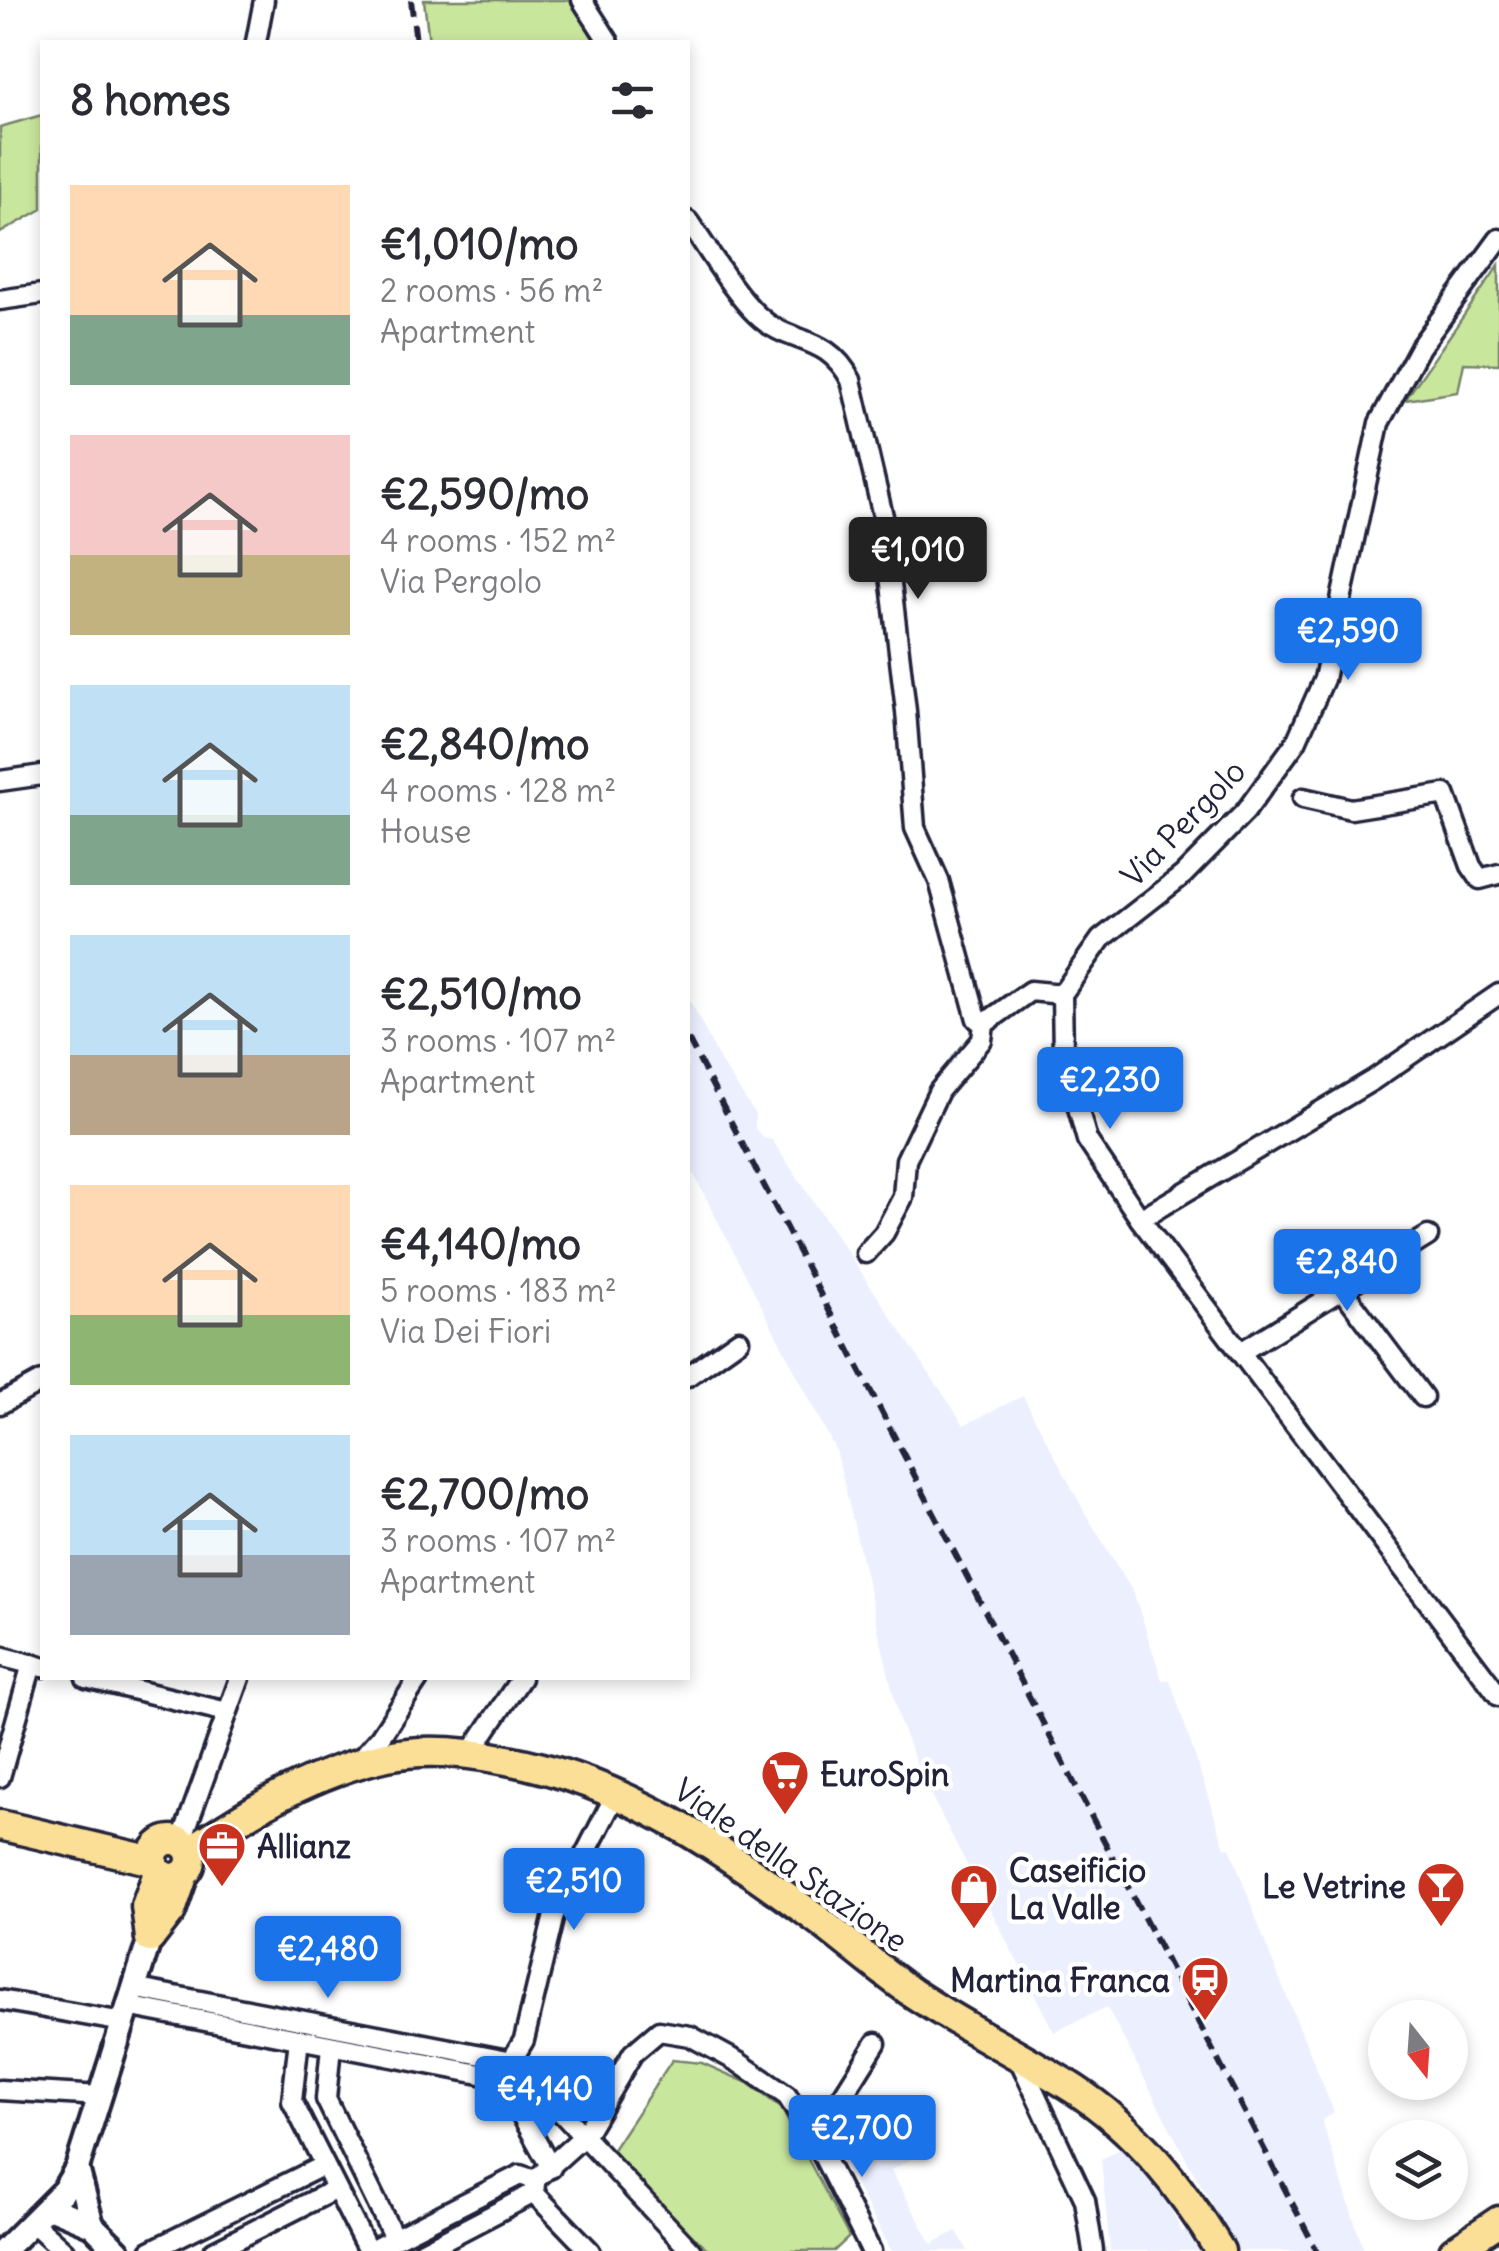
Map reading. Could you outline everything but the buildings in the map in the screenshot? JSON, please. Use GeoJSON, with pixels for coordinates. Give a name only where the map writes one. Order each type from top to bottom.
{"type":"FeatureCollection","features":[{"type":"Feature","properties":{"kind":"main road","name":"Viale della Stazione"},"geometry":{"type":"LineString","coordinates":[[173,1860],[268,1801],[311,1780],[410,1752],[470,1754],[542,1766],[616,1792],[698,1837],[819,1921],[911,1992],[1076,2091],[1132,2136],[1182,2190],[1220,2251]]}},
{"type":"Feature","properties":{"kind":"main road"},"geometry":{"type":"LineString","coordinates":[[0,1825],[173,1860],[171,1911],[150,1938]]}},
{"type":"Feature","properties":{"kind":"main road"},"geometry":{"type":"LineString","coordinates":[[1454,2251],[1499,2220]]}},
{"type":"Feature","properties":{"kind":"street"},"geometry":{"type":"LineString","coordinates":[[256,40],[264,0]]}},
{"type":"Feature","properties":{"kind":"street"},"geometry":{"type":"LineString","coordinates":[[582,0],[608,40]]}},
{"type":"Feature","properties":{"kind":"street"},"geometry":{"type":"LineString","coordinates":[[690,224],[758,317],[826,349],[841,361],[851,380],[884,516],[906,711],[914,828],[939,881],[967,990],[977,1019],[984,1024]]}},
{"type":"Feature","properties":{"kind":"street","name":"Via Pergolo"},"geometry":{"type":"LineString","coordinates":[[1062,994],[1101,939],[1183,876],[1245,812],[1296,742],[1324,679],[1378,424],[1420,347],[1499,239]]}},
{"type":"Feature","properties":{"kind":"street"},"geometry":{"type":"LineString","coordinates":[[0,300],[40,294]]}},
{"type":"Feature","properties":{"kind":"street"},"geometry":{"type":"LineString","coordinates":[[0,781],[40,775]]}},
{"type":"Feature","properties":{"kind":"street"},"geometry":{"type":"LineString","coordinates":[[1303,798],[1351,809],[1445,794],[1471,866],[1480,880],[1499,874]]}},
{"type":"Feature","properties":{"kind":"street"},"geometry":{"type":"LineString","coordinates":[[866,1254],[884,1232],[903,1197],[906,1160],[939,1091],[982,1040],[984,1024],[1030,991],[1062,994],[1063,1054],[1086,1140],[1140,1219],[1499,1696]]}},
{"type":"Feature","properties":{"kind":"street"},"geometry":{"type":"LineString","coordinates":[[1140,1219],[1373,1080],[1498,997]]}},
{"type":"Feature","properties":{"kind":"street"},"geometry":{"type":"LineString","coordinates":[[1241,1352],[1428,1236]]}},
{"type":"Feature","properties":{"kind":"street"},"geometry":{"type":"LineString","coordinates":[[1342,1289],[1423,1398]]}},
{"type":"Feature","properties":{"kind":"street"},"geometry":{"type":"LineString","coordinates":[[690,1375],[738,1340]]}},
{"type":"Feature","properties":{"kind":"street"},"geometry":{"type":"LineString","coordinates":[[0,1404],[40,1382]]}},
{"type":"Feature","properties":{"kind":"street"},"geometry":{"type":"LineString","coordinates":[[0,1656],[37,1666],[0,1777]]}},
{"type":"Feature","properties":{"kind":"street"},"geometry":{"type":"LineString","coordinates":[[94,1680],[227,1712]]}},
{"type":"Feature","properties":{"kind":"street"},"geometry":{"type":"LineString","coordinates":[[173,1860],[239,1680]]}},
{"type":"Feature","properties":{"kind":"street"},"geometry":{"type":"LineString","coordinates":[[357,1764],[418,1680]]}},
{"type":"Feature","properties":{"kind":"street"},"geometry":{"type":"LineString","coordinates":[[470,1754],[521,1680]]}},
{"type":"Feature","properties":{"kind":"street"},"geometry":{"type":"LineString","coordinates":[[501,2078],[524,2040],[554,1915],[616,1792]]}},
{"type":"Feature","properties":{"kind":"street"},"geometry":{"type":"LineString","coordinates":[[3,2251],[64,2190],[77,2168],[150,1938]]}},
{"type":"Feature","properties":{"kind":"street"},"geometry":{"type":"LineString","coordinates":[[0,2000],[128,2005],[513,2061],[691,2251]]}},
{"type":"Feature","properties":{"kind":"street"},"geometry":{"type":"LineString","coordinates":[[128,2005],[501,2078]]}},
{"type":"Feature","properties":{"kind":"street"},"geometry":{"type":"LineString","coordinates":[[424,2251],[535,2186],[584,2136],[633,2053],[659,2030],[690,2036],[738,2062],[787,2096],[815,2140],[870,2251]]}},
{"type":"Feature","properties":{"kind":"street"},"geometry":{"type":"LineString","coordinates":[[299,2039],[292,2101],[336,2188],[379,2247]]}},
{"type":"Feature","properties":{"kind":"street"},"geometry":{"type":"LineString","coordinates":[[815,2140],[876,2043]]}},
{"type":"Feature","properties":{"kind":"street"},"geometry":{"type":"LineString","coordinates":[[331,2046],[326,2099],[379,2247]]}},
{"type":"Feature","properties":{"kind":"street"},"geometry":{"type":"LineString","coordinates":[[1016,2055],[1085,2200],[1092,2251]]}},
{"type":"Feature","properties":{"kind":"street"},"geometry":{"type":"LineString","coordinates":[[501,2078],[551,2168]]}},
{"type":"Feature","properties":{"kind":"street"},"geometry":{"type":"LineString","coordinates":[[0,2090],[101,2096]]}},
{"type":"Feature","properties":{"kind":"street"},"geometry":{"type":"LineString","coordinates":[[150,2251],[324,2165]]}},
{"type":"Feature","properties":{"kind":"street"},"geometry":{"type":"LineString","coordinates":[[77,2168],[92,2225],[118,2251]]}},
{"type":"Feature","properties":{"kind":"street"},"geometry":{"type":"LineString","coordinates":[[379,2247],[520,2175],[535,2186],[590,2251]]}},
{"type":"Feature","properties":{"kind":"street"},"geometry":{"type":"LineString","coordinates":[[214,2251],[336,2188]]}},
{"type":"Feature","properties":{"kind":"street"},"geometry":{"type":"LineString","coordinates":[[40,2214],[92,2225]]}},
{"type":"Feature","properties":{"kind":"street"},"geometry":{"type":"LineString","coordinates":[[40,2214],[64,2251]]}},
{"type":"Feature","properties":{"kind":"shaded area"},"geometry":{"type":"Polygon","coordinates":[[[690,1000],[720,1061],[755,1114],[755,1128],[763,1138],[772,1140],[964,1425],[1023,1396],[1084,1511],[1134,1594],[1162,1680],[1170,1680],[1225,1848],[1230,1847],[1334,2112],[1322,2121],[1364,2251],[1239,2251],[1107,2007],[1054,2032],[922,1778],[900,1722],[837,1453],[690,1167],[690,1000]]]}},
{"type":"Feature","properties":{"kind":"shaded area"},"geometry":{"type":"Polygon","coordinates":[[[897,2121],[917,2156],[891,2170],[932,2244],[957,2231],[968,2251],[892,2251],[838,2154],[897,2121]]]}},
{"type":"Feature","properties":{"kind":"shaded area"},"geometry":{"type":"Polygon","coordinates":[[[1121,2149],[1156,2179],[1182,2232],[1191,2228],[1204,2251],[1110,2251],[1101,2159],[1121,2149]]]}},
{"type":"Feature","properties":{"kind":"green space"},"geometry":{"type":"Polygon","coordinates":[[[424,0],[574,0],[594,40],[429,40],[424,0]]]}},
{"type":"Feature","properties":{"kind":"green space"},"geometry":{"type":"Polygon","coordinates":[[[40,116],[40,210],[0,233],[0,127],[40,116]]]}},
{"type":"Feature","properties":{"kind":"green space"},"geometry":{"type":"Polygon","coordinates":[[[1499,265],[1499,364],[1464,363],[1458,392],[1405,400],[1499,265]]]}},
{"type":"Feature","properties":{"kind":"green space"},"geometry":{"type":"Polygon","coordinates":[[[672,2060],[702,2063],[748,2083],[781,2108],[849,2237],[834,2251],[710,2251],[620,2175],[612,2151],[672,2060]]]}},
{"type":"Feature","properties":{"kind":"railway"},"geometry":{"type":"LineString","coordinates":[[411,0],[416,40]]}},
{"type":"Feature","properties":{"kind":"railway"},"geometry":{"type":"LineString","coordinates":[[690,1043],[1317,2251]]}},
{"type":"Feature","properties":{"kind":"place","name":"EuroSpin"},"geometry":{"type":"Point","coordinates":[785,1816]}},
{"type":"Feature","properties":{"kind":"place","name":"Allianz"},"geometry":{"type":"Point","coordinates":[222,1888]}},
{"type":"Feature","properties":{"kind":"place","name":"Le Vetrine"},"geometry":{"type":"Point","coordinates":[1441,1928]}},
{"type":"Feature","properties":{"kind":"place","name":"Caseificio La Valle"},"geometry":{"type":"Point","coordinates":[974,1930]}},
{"type":"Feature","properties":{"kind":"place","name":"Martina Franca"},"geometry":{"type":"Point","coordinates":[1205,2022]}}]}
